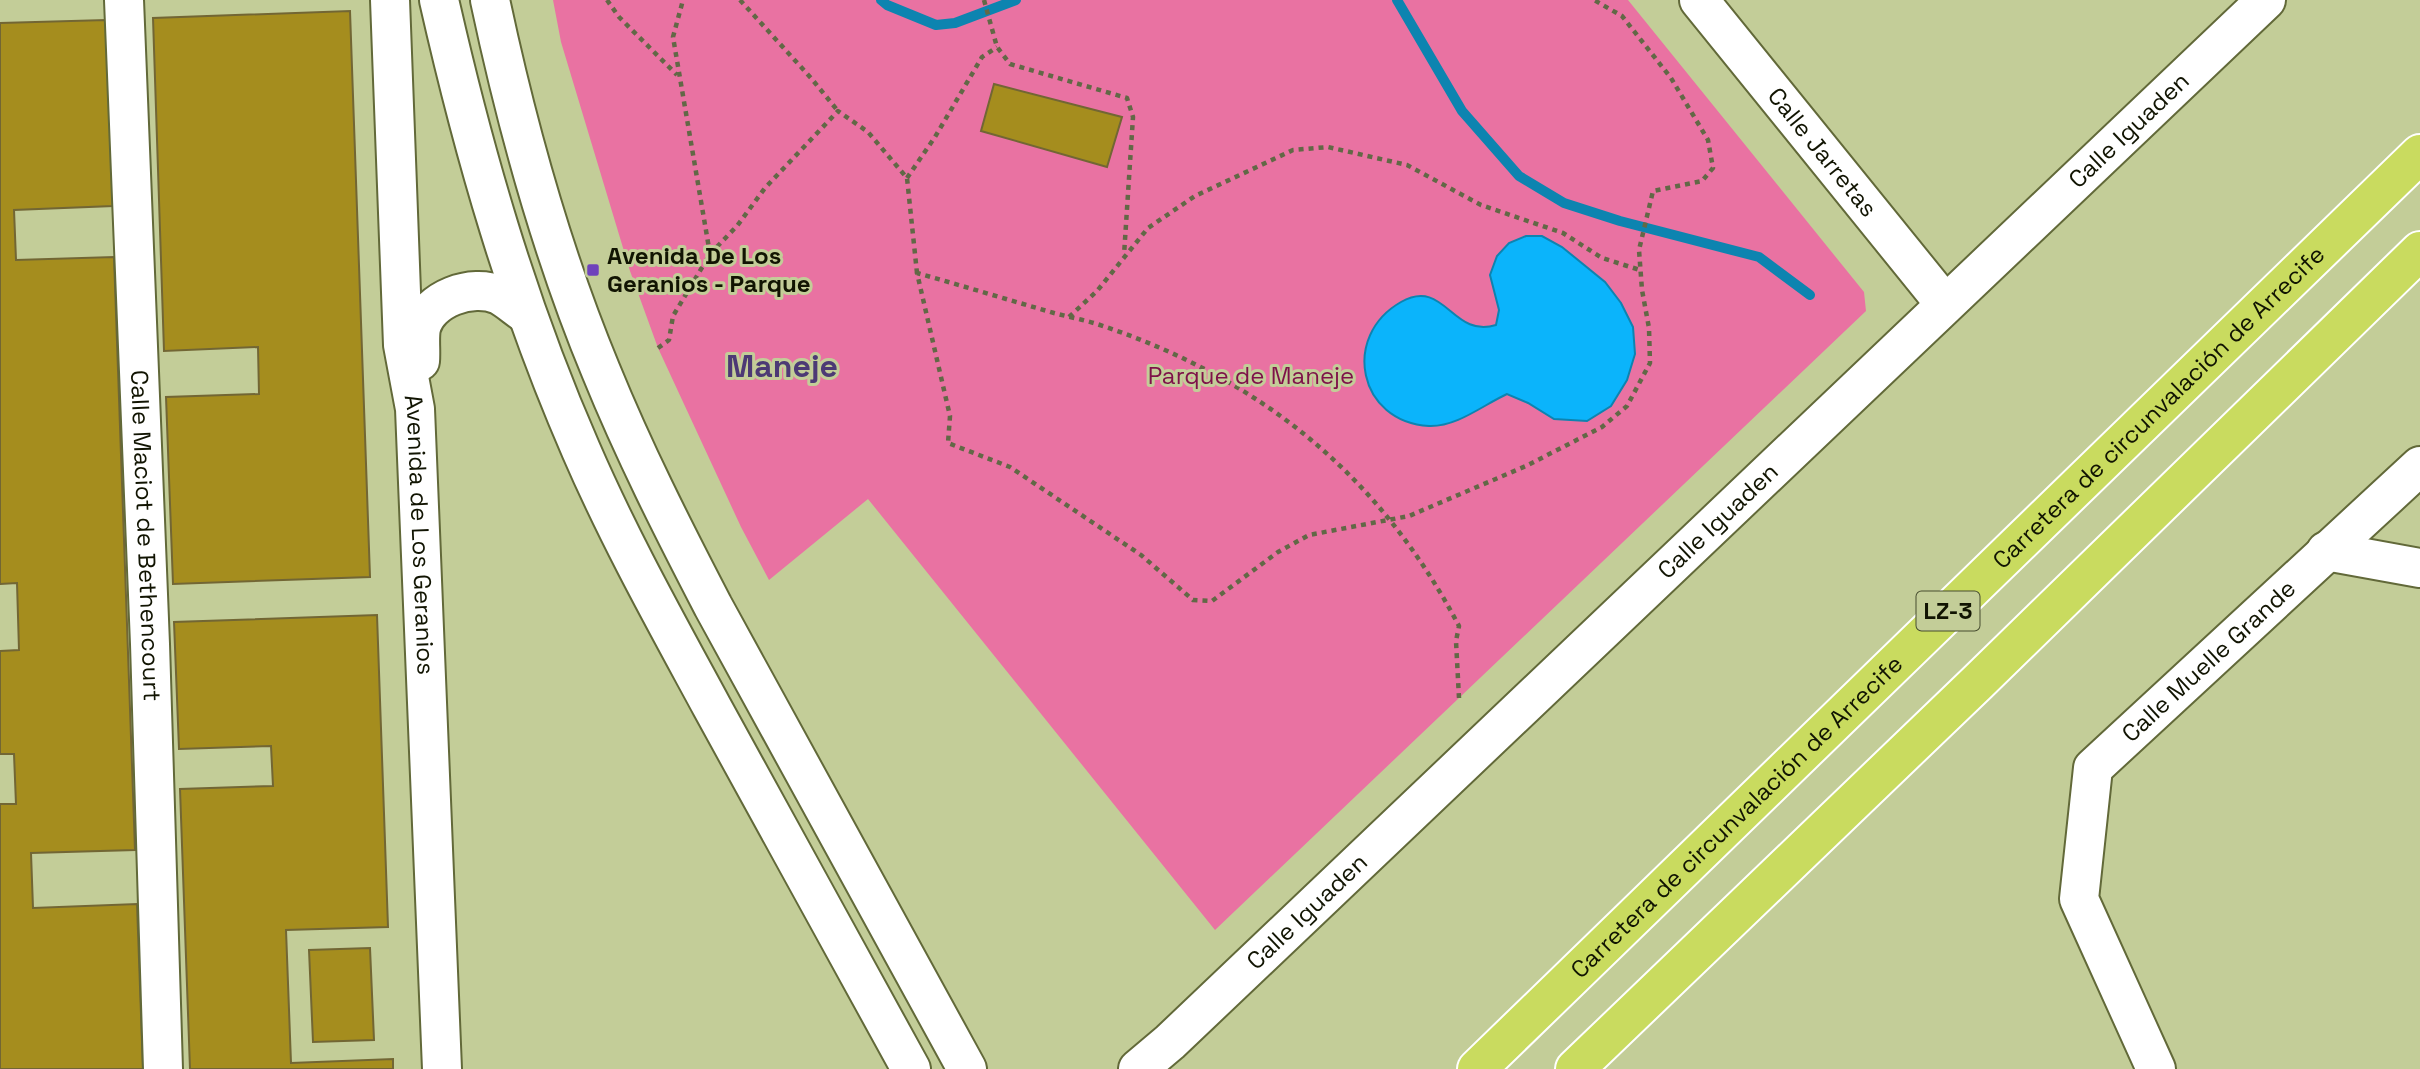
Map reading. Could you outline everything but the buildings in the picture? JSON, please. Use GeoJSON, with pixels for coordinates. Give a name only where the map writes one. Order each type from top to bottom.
{"type":"FeatureCollection","features":[{"type":"Feature","properties":{"kind":"highway","name":"Carretera de circunvalación de Arrecife"},"geometry":{"type":"LineString","coordinates":[[1477,1069],[2420,154]]}},
{"type":"Feature","properties":{"kind":"highway","name":"LZ-3"},"geometry":{"type":"LineString","coordinates":[[1575,1069],[2420,251]]}},
{"type":"Feature","properties":{"kind":"street","name":"Calle Maciot de Bethencourt"},"geometry":{"type":"LineString","coordinates":[[124,0],[163,1069]]}},
{"type":"Feature","properties":{"kind":"street","name":"Avenida de Los Geranios"},"geometry":{"type":"LineString","coordinates":[[390,0],[403,345],[415,409],[442,1069]]}},
{"type":"Feature","properties":{"kind":"street"},"geometry":{"type":"LineString","coordinates":[[439,0],[477,157],[526,314],[581,451],[629,551],[911,1069]]}},
{"type":"Feature","properties":{"kind":"street"},"geometry":{"type":"LineString","coordinates":[[490,0],[520,133],[546,220],[577,310],[625,428],[713,606],[967,1069]]}},
{"type":"Feature","properties":{"kind":"street","name":"Calle Jarretas"},"geometry":{"type":"LineString","coordinates":[[1699,0],[1945,304]]}},
{"type":"Feature","properties":{"kind":"street","name":"Calle Iguaden"},"geometry":{"type":"LineString","coordinates":[[1138,1069],[1162,1056],[1945,304],[2266,0]]}},
{"type":"Feature","properties":{"kind":"street"},"geometry":{"type":"LineString","coordinates":[[415,409],[421,330],[427,313],[448,298],[470,291],[497,294],[526,314]]}},
{"type":"Feature","properties":{"kind":"street","name":"Calle Muelle Grande"},"geometry":{"type":"LineString","coordinates":[[2156,1069],[2078,899],[2093,768],[2420,466]]}},
{"type":"Feature","properties":{"kind":"street"},"geometry":{"type":"LineString","coordinates":[[2326,551],[2420,568]]}},
{"type":"Feature","properties":{"kind":"path"},"geometry":{"type":"LineString","coordinates":[[607,0],[619,17],[677,75]]}},
{"type":"Feature","properties":{"kind":"path"},"geometry":{"type":"LineString","coordinates":[[683,0],[673,37],[677,75],[710,254]]}},
{"type":"Feature","properties":{"kind":"path"},"geometry":{"type":"LineString","coordinates":[[740,0],[838,111],[868,132],[907,178],[917,273],[950,416],[948,443],[1010,467],[1141,555],[1194,600],[1212,601],[1278,552],[1309,535],[1409,516],[1526,466],[1602,427],[1627,406],[1650,363],[1649,328],[1639,250],[1653,191],[1702,181],[1713,168],[1708,140],[1671,78],[1622,16],[1594,0]]}},
{"type":"Feature","properties":{"kind":"path"},"geometry":{"type":"LineString","coordinates":[[984,0],[997,47],[1010,64],[1127,98],[1133,117],[1124,256]]}},
{"type":"Feature","properties":{"kind":"path"},"geometry":{"type":"LineString","coordinates":[[907,178],[982,57],[997,47]]}},
{"type":"Feature","properties":{"kind":"path"},"geometry":{"type":"LineString","coordinates":[[658,348],[669,340],[673,316],[710,254],[737,226],[765,188],[838,111]]}},
{"type":"Feature","properties":{"kind":"path"},"geometry":{"type":"LineString","coordinates":[[1068,317],[1097,291],[1148,228],[1195,196],[1293,150],[1328,146],[1407,164],[1481,205],[1563,233],[1602,258],[1640,270]]}},
{"type":"Feature","properties":{"kind":"path"},"geometry":{"type":"LineString","coordinates":[[917,273],[1099,325],[1158,348],[1202,367],[1259,399],[1314,441],[1366,491],[1409,544],[1439,588],[1459,626],[1455,641],[1459,698]]}},
{"type":"Feature","properties":{"kind":"green space","name":"Parque de Maneje"},"geometry":{"type":"Polygon","coordinates":[[[553,0],[1628,0],[1864,292],[1866,311],[1215,930],[868,499],[769,580],[741,527],[658,348],[630,271],[561,42],[553,0]]]}},
{"type":"Feature","properties":{"kind":"water"},"geometry":{"type":"Polygon","coordinates":[[[1526,236],[1542,236],[1562,247],[1605,282],[1621,303],[1633,327],[1635,354],[1627,380],[1611,406],[1587,421],[1554,419],[1507,394],[1460,419],[1429,426],[1405,421],[1386,410],[1373,394],[1366,375],[1365,355],[1370,335],[1382,317],[1401,302],[1416,296],[1439,302],[1469,324],[1481,327],[1496,325],[1499,310],[1490,275],[1497,256],[1509,243],[1526,236]]]}},
{"type":"Feature","properties":{"kind":"waterway"},"geometry":{"type":"LineString","coordinates":[[881,0],[936,25],[955,23],[1016,0]]}},
{"type":"Feature","properties":{"kind":"waterway"},"geometry":{"type":"LineString","coordinates":[[1397,0],[1462,111],[1519,176],[1564,203],[1620,221],[1759,257],[1810,295]]}},
{"type":"Feature","properties":{"kind":"place","name":"Avenida De Los Geranios - Parque"},"geometry":{"type":"Point","coordinates":[593,270]}},
{"type":"Feature","properties":{"kind":"district","name":"Maneje"},"geometry":{"type":"Point","coordinates":[782,366]}}]}
